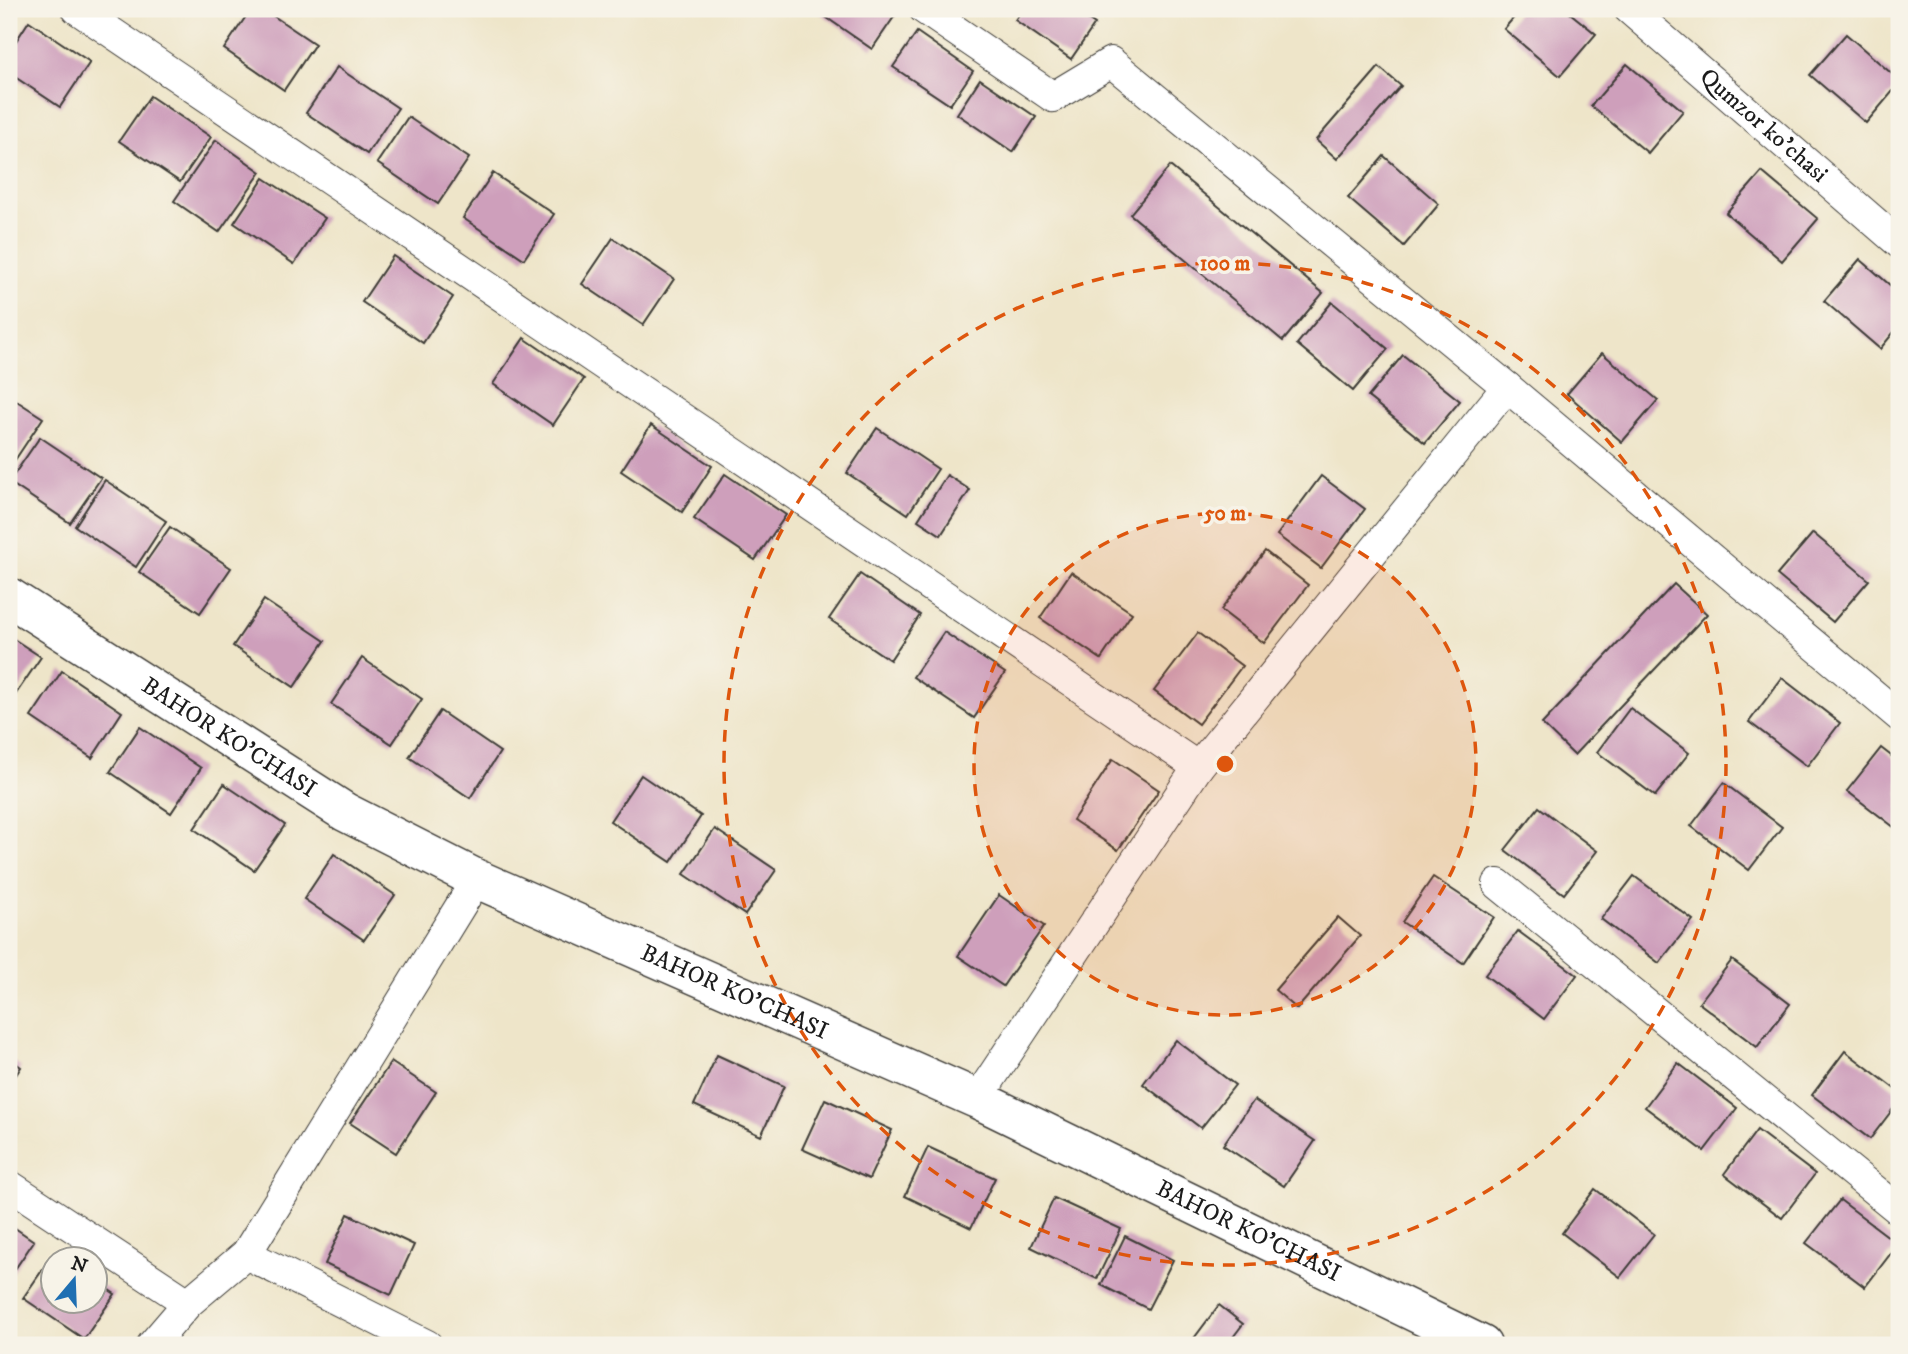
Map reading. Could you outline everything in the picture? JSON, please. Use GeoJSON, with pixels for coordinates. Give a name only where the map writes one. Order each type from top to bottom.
{"type":"FeatureCollection","features":[{"type":"Feature","properties":{"kind":"street"},"geometry":{"type":"LineString","coordinates":[[77,9],[1198,767]]}},
{"type":"Feature","properties":{"kind":"street"},"geometry":{"type":"LineString","coordinates":[[924,9],[1053,97],[1111,62],[1507,387],[1899,716]]}},
{"type":"Feature","properties":{"kind":"street","name":"Qumzor ko'chasi"},"geometry":{"type":"LineString","coordinates":[[1629,9],[1899,243]]}},
{"type":"Feature","properties":{"kind":"street"},"geometry":{"type":"LineString","coordinates":[[977,1100],[1198,767],[1507,387]]}},
{"type":"Feature","properties":{"kind":"street","name":"BAHOR KO'CHASI"},"geometry":{"type":"LineString","coordinates":[[9,597],[345,812],[477,879],[977,1100],[1482,1345]]}},
{"type":"Feature","properties":{"kind":"street"},"geometry":{"type":"LineString","coordinates":[[152,1345],[188,1303],[246,1254],[477,879]]}},
{"type":"Feature","properties":{"kind":"street"},"geometry":{"type":"LineString","coordinates":[[1498,884],[1899,1210]]}},
{"type":"Feature","properties":{"kind":"street"},"geometry":{"type":"LineString","coordinates":[[9,1185],[188,1303]]}},
{"type":"Feature","properties":{"kind":"street"},"geometry":{"type":"LineString","coordinates":[[246,1254],[427,1345]]}},
{"type":"Feature","properties":{"kind":"building"},"geometry":{"type":"Polygon","coordinates":[[[251,9],[263,9],[315,44],[284,90],[224,49],[251,9]]]}},
{"type":"Feature","properties":{"kind":"building"},"geometry":{"type":"Polygon","coordinates":[[[888,9],[896,14],[872,49],[817,11],[888,9]]]}},
{"type":"Feature","properties":{"kind":"building"},"geometry":{"type":"Polygon","coordinates":[[[1023,9],[1073,9],[1095,24],[1071,59],[1015,20],[1023,9]]]}},
{"type":"Feature","properties":{"kind":"building"},"geometry":{"type":"Polygon","coordinates":[[[1521,9],[1565,9],[1596,34],[1560,76],[1504,29],[1521,9]]]}},
{"type":"Feature","properties":{"kind":"building"},"geometry":{"type":"Polygon","coordinates":[[[29,21],[90,62],[60,107],[9,73],[9,52],[29,21]]]}},
{"type":"Feature","properties":{"kind":"building"},"geometry":{"type":"Polygon","coordinates":[[[917,32],[973,71],[950,105],[893,67],[917,32]]]}},
{"type":"Feature","properties":{"kind":"building"},"geometry":{"type":"Polygon","coordinates":[[[1846,34],[1899,80],[1899,84],[1866,123],[1810,75],[1846,34]]]}},
{"type":"Feature","properties":{"kind":"building"},"geometry":{"type":"Polygon","coordinates":[[[1627,64],[1683,111],[1648,153],[1591,106],[1627,64]]]}},
{"type":"Feature","properties":{"kind":"building"},"geometry":{"type":"Polygon","coordinates":[[[337,67],[398,108],[367,154],[306,113],[337,67]]]}},
{"type":"Feature","properties":{"kind":"building"},"geometry":{"type":"Polygon","coordinates":[[[1379,67],[1401,86],[1337,159],[1316,140],[1379,67]]]}},
{"type":"Feature","properties":{"kind":"building"},"geometry":{"type":"Polygon","coordinates":[[[980,79],[1036,117],[1013,152],[957,114],[980,79]]]}},
{"type":"Feature","properties":{"kind":"building"},"geometry":{"type":"Polygon","coordinates":[[[150,96],[211,137],[180,182],[119,141],[150,96]]]}},
{"type":"Feature","properties":{"kind":"building"},"geometry":{"type":"Polygon","coordinates":[[[408,117],[469,158],[438,204],[377,163],[408,117]]]}},
{"type":"Feature","properties":{"kind":"building"},"geometry":{"type":"Polygon","coordinates":[[[216,140],[261,172],[219,232],[174,201],[216,140]]]}},
{"type":"Feature","properties":{"kind":"building"},"geometry":{"type":"Polygon","coordinates":[[[1384,156],[1439,204],[1404,246],[1348,198],[1384,156]]]}},
{"type":"Feature","properties":{"kind":"building"},"geometry":{"type":"Polygon","coordinates":[[[1170,166],[1323,293],[1283,341],[1130,214],[1170,166]]]}},
{"type":"Feature","properties":{"kind":"building"},"geometry":{"type":"Polygon","coordinates":[[[1762,172],[1818,219],[1782,261],[1726,213],[1762,172]]]}},
{"type":"Feature","properties":{"kind":"building"},"geometry":{"type":"Polygon","coordinates":[[[493,173],[554,214],[524,259],[463,218],[493,173]]]}},
{"type":"Feature","properties":{"kind":"building"},"geometry":{"type":"Polygon","coordinates":[[[264,178],[325,218],[294,264],[234,223],[264,178]]]}},
{"type":"Feature","properties":{"kind":"building"},"geometry":{"type":"Polygon","coordinates":[[[613,238],[674,279],[643,325],[582,284],[613,238]]]}},
{"type":"Feature","properties":{"kind":"building"},"geometry":{"type":"Polygon","coordinates":[[[393,256],[453,297],[423,343],[362,302],[393,256]]]}},
{"type":"Feature","properties":{"kind":"building"},"geometry":{"type":"Polygon","coordinates":[[[1860,259],[1899,293],[1899,326],[1880,349],[1824,301],[1860,259]]]}},
{"type":"Feature","properties":{"kind":"building"},"geometry":{"type":"Polygon","coordinates":[[[1332,302],[1388,349],[1353,391],[1297,344],[1332,302]]]}},
{"type":"Feature","properties":{"kind":"building"},"geometry":{"type":"Polygon","coordinates":[[[524,338],[584,379],[553,425],[493,384],[524,338]]]}},
{"type":"Feature","properties":{"kind":"building"},"geometry":{"type":"Polygon","coordinates":[[[1602,353],[1658,400],[1622,442],[1567,394],[1602,353]]]}},
{"type":"Feature","properties":{"kind":"building"},"geometry":{"type":"Polygon","coordinates":[[[1403,355],[1460,401],[1425,443],[1368,397],[1403,355]]]}},
{"type":"Feature","properties":{"kind":"building"},"geometry":{"type":"Polygon","coordinates":[[[9,396],[43,418],[9,469],[9,396]]]}},
{"type":"Feature","properties":{"kind":"building"},"geometry":{"type":"Polygon","coordinates":[[[651,425],[712,466],[682,512],[621,471],[651,425]]]}},
{"type":"Feature","properties":{"kind":"building"},"geometry":{"type":"Polygon","coordinates":[[[877,428],[938,469],[908,514],[847,473],[877,428]]]}},
{"type":"Feature","properties":{"kind":"building"},"geometry":{"type":"Polygon","coordinates":[[[40,437],[101,478],[70,523],[9,482],[40,437]]]}},
{"type":"Feature","properties":{"kind":"building"},"geometry":{"type":"Polygon","coordinates":[[[725,474],[786,515],[755,560],[694,519],[725,474]]]}},
{"type":"Feature","properties":{"kind":"building"},"geometry":{"type":"Polygon","coordinates":[[[947,475],[970,490],[941,535],[918,520],[947,475]]]}},
{"type":"Feature","properties":{"kind":"building"},"geometry":{"type":"Polygon","coordinates":[[[1321,476],[1365,509],[1321,568],[1277,535],[1321,476]]]}},
{"type":"Feature","properties":{"kind":"building"},"geometry":{"type":"Polygon","coordinates":[[[105,480],[166,521],[136,567],[75,526],[105,480]]]}},
{"type":"Feature","properties":{"kind":"building"},"geometry":{"type":"Polygon","coordinates":[[[170,527],[231,568],[200,613],[139,572],[170,527]]]}},
{"type":"Feature","properties":{"kind":"building"},"geometry":{"type":"Polygon","coordinates":[[[1813,533],[1869,580],[1833,622],[1777,575],[1813,533]]]}},
{"type":"Feature","properties":{"kind":"building"},"geometry":{"type":"Polygon","coordinates":[[[1265,551],[1308,585],[1264,643],[1221,610],[1265,551]]]}},
{"type":"Feature","properties":{"kind":"building"},"geometry":{"type":"Polygon","coordinates":[[[1071,572],[1132,613],[1101,659],[1040,618],[1071,572]]]}},
{"type":"Feature","properties":{"kind":"building"},"geometry":{"type":"Polygon","coordinates":[[[860,574],[920,615],[890,660],[829,619],[860,574]]]}},
{"type":"Feature","properties":{"kind":"building"},"geometry":{"type":"Polygon","coordinates":[[[1674,584],[1707,614],[1574,755],[1542,724],[1674,584]]]}},
{"type":"Feature","properties":{"kind":"building"},"geometry":{"type":"Polygon","coordinates":[[[264,600],[325,641],[294,687],[233,646],[264,600]]]}},
{"type":"Feature","properties":{"kind":"building"},"geometry":{"type":"Polygon","coordinates":[[[944,632],[1005,673],[974,718],[913,677],[944,632]]]}},
{"type":"Feature","properties":{"kind":"building"},"geometry":{"type":"Polygon","coordinates":[[[1198,633],[1242,666],[1198,724],[1154,691],[1198,633]]]}},
{"type":"Feature","properties":{"kind":"building"},"geometry":{"type":"Polygon","coordinates":[[[9,636],[41,657],[9,704],[9,636]]]}},
{"type":"Feature","properties":{"kind":"building"},"geometry":{"type":"Polygon","coordinates":[[[362,658],[422,699],[392,744],[331,704],[362,658]]]}},
{"type":"Feature","properties":{"kind":"building"},"geometry":{"type":"Polygon","coordinates":[[[62,671],[122,712],[92,758],[31,717],[62,671]]]}},
{"type":"Feature","properties":{"kind":"building"},"geometry":{"type":"Polygon","coordinates":[[[1782,678],[1840,723],[1807,766],[1749,722],[1782,678]]]}},
{"type":"Feature","properties":{"kind":"building"},"geometry":{"type":"Polygon","coordinates":[[[1630,708],[1689,753],[1655,796],[1597,752],[1630,708]]]}},
{"type":"Feature","properties":{"kind":"building"},"geometry":{"type":"Polygon","coordinates":[[[440,711],[500,752],[470,798],[409,757],[440,711]]]}},
{"type":"Feature","properties":{"kind":"building"},"geometry":{"type":"Polygon","coordinates":[[[140,727],[201,768],[171,813],[110,772],[140,727]]]}},
{"type":"Feature","properties":{"kind":"building"},"geometry":{"type":"Polygon","coordinates":[[[1881,748],[1899,762],[1899,831],[1847,791],[1881,748]]]}},
{"type":"Feature","properties":{"kind":"building"},"geometry":{"type":"Polygon","coordinates":[[[1113,759],[1159,790],[1118,850],[1073,820],[1113,759]]]}},
{"type":"Feature","properties":{"kind":"building"},"geometry":{"type":"Polygon","coordinates":[[[641,775],[701,816],[671,862],[610,821],[641,775]]]}},
{"type":"Feature","properties":{"kind":"building"},"geometry":{"type":"Polygon","coordinates":[[[1724,783],[1782,827],[1749,870],[1691,826],[1724,783]]]}},
{"type":"Feature","properties":{"kind":"building"},"geometry":{"type":"Polygon","coordinates":[[[224,784],[285,825],[254,870],[194,829],[224,784]]]}},
{"type":"Feature","properties":{"kind":"building"},"geometry":{"type":"Polygon","coordinates":[[[1539,807],[1597,851],[1564,894],[1505,850],[1539,807]]]}},
{"type":"Feature","properties":{"kind":"building"},"geometry":{"type":"Polygon","coordinates":[[[715,829],[776,870],[745,915],[684,874],[715,829]]]}},
{"type":"Feature","properties":{"kind":"building"},"geometry":{"type":"Polygon","coordinates":[[[334,854],[395,895],[364,940],[304,899],[334,854]]]}},
{"type":"Feature","properties":{"kind":"building"},"geometry":{"type":"Polygon","coordinates":[[[1634,876],[1693,920],[1659,963],[1601,919],[1634,876]]]}},
{"type":"Feature","properties":{"kind":"building"},"geometry":{"type":"Polygon","coordinates":[[[1433,877],[1494,917],[1463,963],[1402,922],[1433,877]]]}},
{"type":"Feature","properties":{"kind":"building"},"geometry":{"type":"Polygon","coordinates":[[[999,895],[1044,926],[1003,986],[958,956],[999,895]]]}},
{"type":"Feature","properties":{"kind":"building"},"geometry":{"type":"Polygon","coordinates":[[[1338,917],[1360,936],[1297,1009],[1275,990],[1338,917]]]}},
{"type":"Feature","properties":{"kind":"building"},"geometry":{"type":"Polygon","coordinates":[[[1518,931],[1577,975],[1544,1019],[1485,975],[1518,931]]]}},
{"type":"Feature","properties":{"kind":"building"},"geometry":{"type":"Polygon","coordinates":[[[1732,960],[1790,1004],[1757,1047],[1699,1003],[1732,960]]]}},
{"type":"Feature","properties":{"kind":"building"},"geometry":{"type":"Polygon","coordinates":[[[1176,1040],[1235,1085],[1201,1128],[1143,1084],[1176,1040]]]}},
{"type":"Feature","properties":{"kind":"building"},"geometry":{"type":"Polygon","coordinates":[[[1845,1051],[1899,1092],[1899,1101],[1870,1139],[1812,1095],[1845,1051]]]}},
{"type":"Feature","properties":{"kind":"building"},"geometry":{"type":"Polygon","coordinates":[[[717,1055],[784,1086],[761,1136],[694,1105],[717,1055]]]}},
{"type":"Feature","properties":{"kind":"building"},"geometry":{"type":"Polygon","coordinates":[[[9,1058],[21,1067],[9,1086],[9,1058]]]}},
{"type":"Feature","properties":{"kind":"building"},"geometry":{"type":"Polygon","coordinates":[[[391,1062],[436,1092],[396,1153],[350,1123],[391,1062]]]}},
{"type":"Feature","properties":{"kind":"building"},"geometry":{"type":"Polygon","coordinates":[[[1678,1063],[1737,1108],[1704,1151],[1645,1107],[1678,1063]]]}},
{"type":"Feature","properties":{"kind":"building"},"geometry":{"type":"Polygon","coordinates":[[[825,1099],[892,1130],[869,1179],[802,1149],[825,1099]]]}},
{"type":"Feature","properties":{"kind":"building"},"geometry":{"type":"Polygon","coordinates":[[[1254,1100],[1315,1141],[1284,1186],[1223,1145],[1254,1100]]]}},
{"type":"Feature","properties":{"kind":"building"},"geometry":{"type":"Polygon","coordinates":[[[1757,1130],[1815,1174],[1782,1218],[1724,1174],[1757,1130]]]}},
{"type":"Feature","properties":{"kind":"building"},"geometry":{"type":"Polygon","coordinates":[[[928,1147],[995,1178],[971,1228],[905,1196],[928,1147]]]}},
{"type":"Feature","properties":{"kind":"building"},"geometry":{"type":"Polygon","coordinates":[[[1595,1189],[1654,1234],[1620,1277],[1562,1233],[1595,1189]]]}},
{"type":"Feature","properties":{"kind":"building"},"geometry":{"type":"Polygon","coordinates":[[[1054,1198],[1121,1229],[1097,1279],[1031,1247],[1054,1198]]]}},
{"type":"Feature","properties":{"kind":"building"},"geometry":{"type":"Polygon","coordinates":[[[1840,1200],[1898,1244],[1865,1287],[1806,1243],[1840,1200]]]}},
{"type":"Feature","properties":{"kind":"building"},"geometry":{"type":"Polygon","coordinates":[[[348,1214],[414,1245],[391,1295],[325,1264],[348,1214]]]}},
{"type":"Feature","properties":{"kind":"building"},"geometry":{"type":"Polygon","coordinates":[[[9,1224],[34,1241],[9,1278],[9,1224]]]}},
{"type":"Feature","properties":{"kind":"building"},"geometry":{"type":"Polygon","coordinates":[[[1125,1236],[1173,1260],[1148,1309],[1101,1285],[1125,1236]]]}},
{"type":"Feature","properties":{"kind":"building"},"geometry":{"type":"Polygon","coordinates":[[[38,1276],[38,1308],[23,1298],[38,1276]]]}},
{"type":"Feature","properties":{"kind":"building"},"geometry":{"type":"Polygon","coordinates":[[[108,1289],[115,1294],[108,1304],[108,1289]]]}},
{"type":"Feature","properties":{"kind":"building"},"geometry":{"type":"Polygon","coordinates":[[[1219,1305],[1243,1324],[1227,1345],[1189,1345],[1219,1305]]]}},
{"type":"Feature","properties":{"kind":"building"},"geometry":{"type":"Polygon","coordinates":[[[50,1316],[100,1316],[84,1339],[50,1316]]]}}]}
